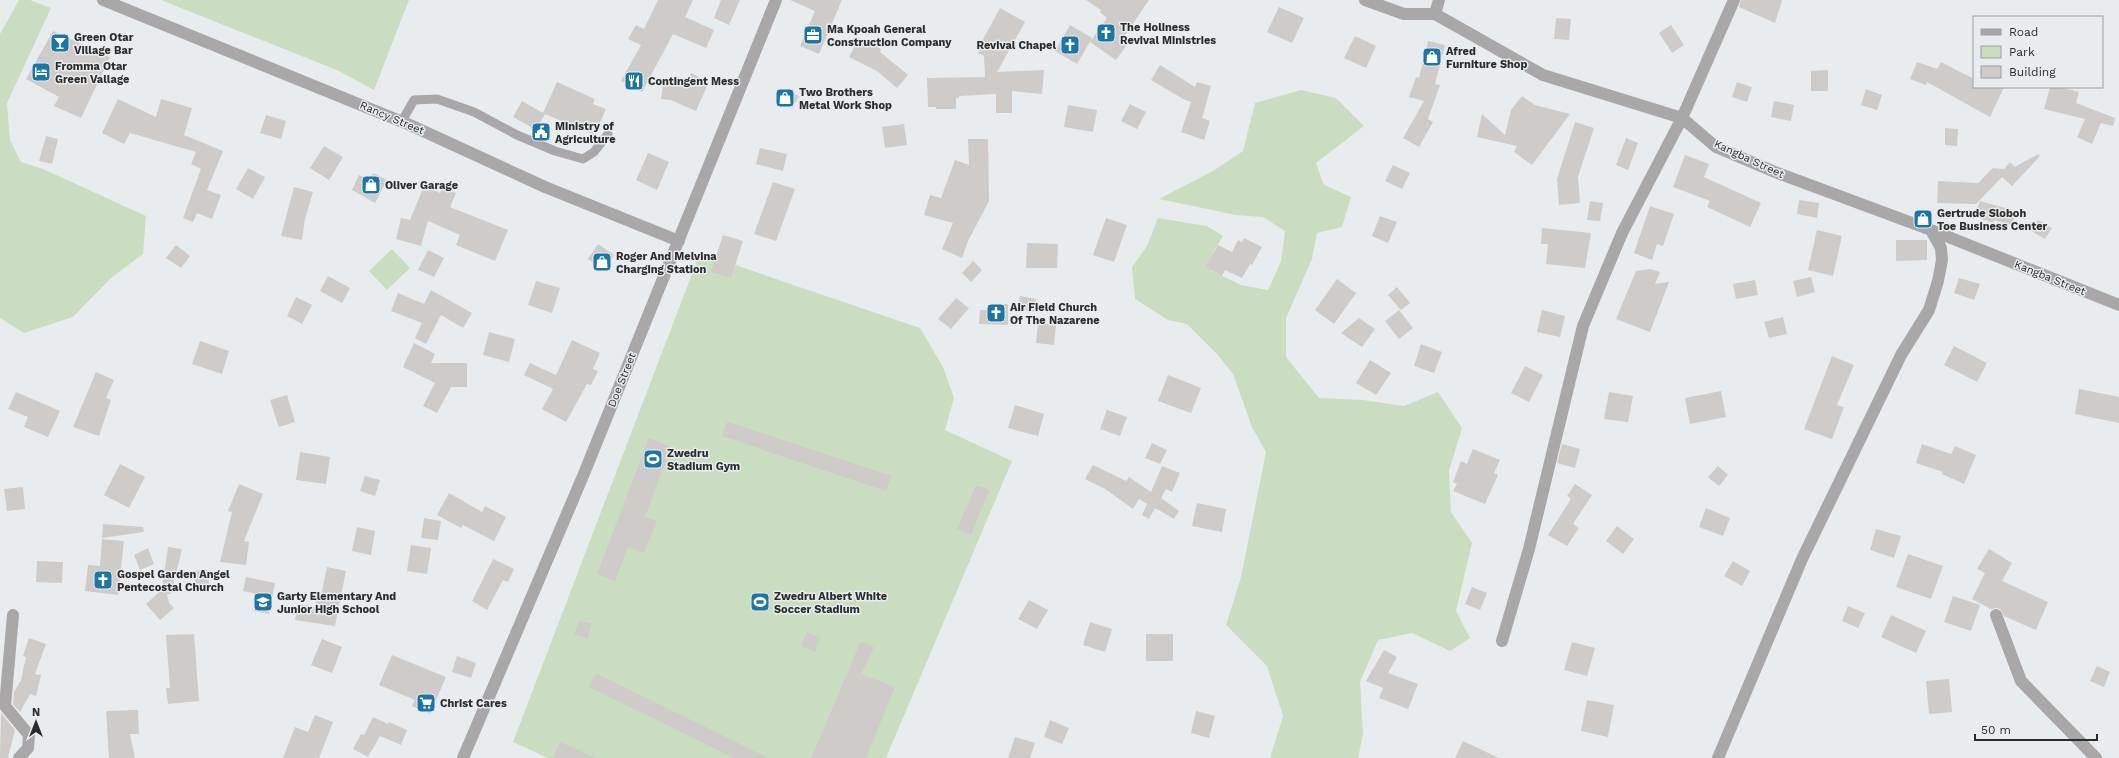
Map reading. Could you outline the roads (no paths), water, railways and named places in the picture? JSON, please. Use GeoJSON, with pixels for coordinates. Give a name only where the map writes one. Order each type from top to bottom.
{"type":"FeatureCollection","features":[{"type":"Feature","properties":{"kind":"street","name":"Rancy Street"},"geometry":{"type":"LineString","coordinates":[[103,0],[402,121],[544,187],[679,241]]}},
{"type":"Feature","properties":{"kind":"street","name":"Doe Street"},"geometry":{"type":"LineString","coordinates":[[463,758],[583,476],[776,0]]}},
{"type":"Feature","properties":{"kind":"street","name":"Kangba Street"},"geometry":{"type":"LineString","coordinates":[[1365,0],[1404,14],[1435,14],[1543,74],[1682,118],[1716,146],[1775,172],[1931,230],[2119,305]]}},
{"type":"Feature","properties":{"kind":"street"},"geometry":{"type":"LineString","coordinates":[[1435,14],[1439,0]]}},
{"type":"Feature","properties":{"kind":"street"},"geometry":{"type":"LineString","coordinates":[[1502,641],[1529,549],[1583,326],[1622,233],[1682,118],[1734,0]]}},
{"type":"Feature","properties":{"kind":"street"},"geometry":{"type":"LineString","coordinates":[[1718,758],[1802,559],[1901,355],[1929,310],[1938,281],[1942,260],[1941,248],[1931,230]]}},
{"type":"Feature","properties":{"kind":"street"},"geometry":{"type":"LineString","coordinates":[[13,615],[5,706],[29,735],[28,748],[19,758]]}},
{"type":"Feature","properties":{"kind":"street"},"geometry":{"type":"LineString","coordinates":[[1996,616],[2021,681],[2096,758]]}},
{"type":"Feature","properties":{"kind":"lane"},"geometry":{"type":"LineString","coordinates":[[402,121],[414,100],[437,99],[474,112],[517,135],[555,151],[583,160],[594,152],[608,134]]}},
{"type":"Feature","properties":{"kind":"place","name":"The Holiness Revival Ministries"},"geometry":{"type":"Point","coordinates":[1106,33]}},
{"type":"Feature","properties":{"kind":"place","name":"Ma Kpoah General Construction Company"},"geometry":{"type":"Point","coordinates":[813,35]}},
{"type":"Feature","properties":{"kind":"place","name":"Green Otar Village Bar"},"geometry":{"type":"Point","coordinates":[60,43]}},
{"type":"Feature","properties":{"kind":"place","name":"Revival Chapel"},"geometry":{"type":"Point","coordinates":[1070,45]}},
{"type":"Feature","properties":{"kind":"place","name":"Afred Furniture Shop"},"geometry":{"type":"Point","coordinates":[1432,57]}},
{"type":"Feature","properties":{"kind":"place","name":"Fromma Otar Green Vallage"},"geometry":{"type":"Point","coordinates":[41,72]}},
{"type":"Feature","properties":{"kind":"place","name":"Contingent Mess"},"geometry":{"type":"Point","coordinates":[634,81]}},
{"type":"Feature","properties":{"kind":"place","name":"Two Brothers Metal Work Shop"},"geometry":{"type":"Point","coordinates":[785,98]}},
{"type":"Feature","properties":{"kind":"place","name":"Ministry of Agriculture"},"geometry":{"type":"Point","coordinates":[541,132]}},
{"type":"Feature","properties":{"kind":"place","name":"Oliver Garage"},"geometry":{"type":"Point","coordinates":[371,185]}},
{"type":"Feature","properties":{"kind":"place","name":"Gertrude Sloboh Toe Business Center"},"geometry":{"type":"Point","coordinates":[1923,219]}},
{"type":"Feature","properties":{"kind":"place","name":"Roger And Melvina Charging Station"},"geometry":{"type":"Point","coordinates":[602,262]}},
{"type":"Feature","properties":{"kind":"place","name":"Air Field Church Of The Nazarene"},"geometry":{"type":"Point","coordinates":[996,313]}},
{"type":"Feature","properties":{"kind":"place","name":"Zwedru Stadium Gym"},"geometry":{"type":"Point","coordinates":[653,459]}},
{"type":"Feature","properties":{"kind":"place","name":"Gospel Garden Angel Pentecostal Church"},"geometry":{"type":"Point","coordinates":[103,580]}},
{"type":"Feature","properties":{"kind":"place","name":"Garty Elementary And Junior High School"},"geometry":{"type":"Point","coordinates":[263,602]}},
{"type":"Feature","properties":{"kind":"place","name":"Zwedru Albert White Soccer Stadium"},"geometry":{"type":"Point","coordinates":[760,602]}},
{"type":"Feature","properties":{"kind":"place","name":"Christ Cares"},"geometry":{"type":"Point","coordinates":[426,703]}}]}
